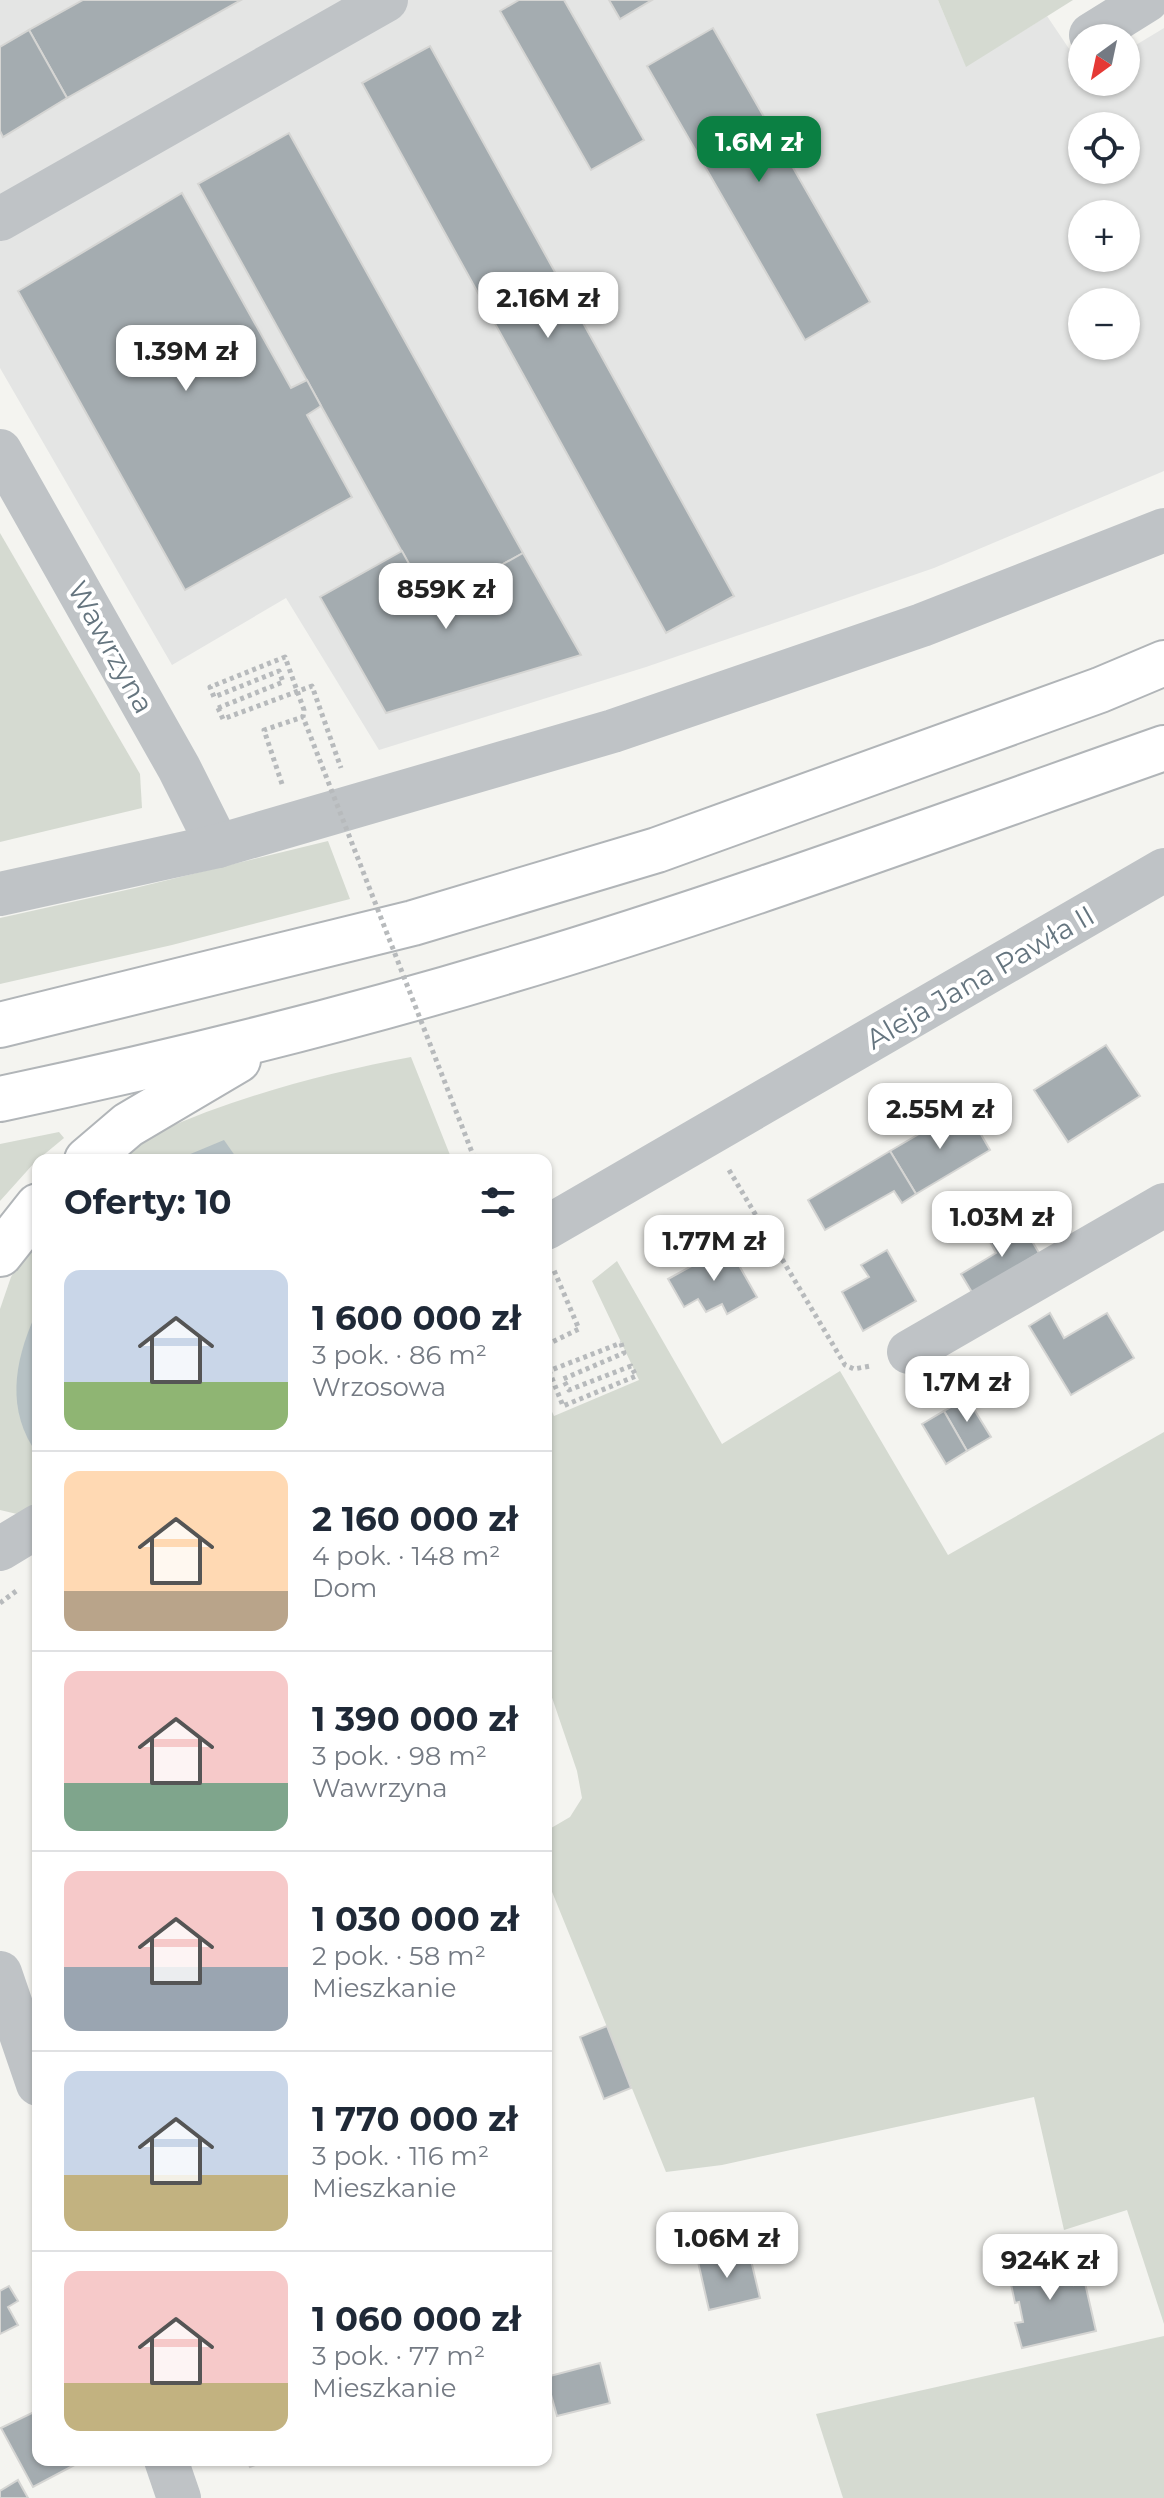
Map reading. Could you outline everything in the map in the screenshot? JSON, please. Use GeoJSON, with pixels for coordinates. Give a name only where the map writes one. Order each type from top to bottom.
{"type":"FeatureCollection","features":[{"type":"Feature","properties":{"kind":"main road"},"geometry":{"type":"LineString","coordinates":[[0,1025],[413,923],[657,850],[1100,690],[1164,663]]}},
{"type":"Feature","properties":{"kind":"main road"},"geometry":{"type":"LineString","coordinates":[[0,1099],[287,1034],[506,972],[741,897],[1164,748]]}},
{"type":"Feature","properties":{"kind":"main road"},"geometry":{"type":"LineString","coordinates":[[94,1154],[128,1125],[206,1077],[287,1034]]}},
{"type":"Feature","properties":{"kind":"main road"},"geometry":{"type":"LineString","coordinates":[[0,1254],[32,1214]]}},
{"type":"Feature","properties":{"kind":"street"},"geometry":{"type":"LineString","coordinates":[[0,219],[386,0]]}},
{"type":"Feature","properties":{"kind":"street"},"geometry":{"type":"LineString","coordinates":[[1109,24],[1147,0]]}},
{"type":"Feature","properties":{"kind":"street","name":"Wawrzyna"},"geometry":{"type":"LineString","coordinates":[[0,451],[179,768],[218,846]]}},
{"type":"Feature","properties":{"kind":"street"},"geometry":{"type":"LineString","coordinates":[[0,894],[218,846],[336,788],[628,726],[922,625],[1164,530]]}},
{"type":"Feature","properties":{"kind":"street","name":"Aleja Jana Pawła II"},"geometry":{"type":"LineString","coordinates":[[552,1243],[707,1135],[1164,870]]}},
{"type":"Feature","properties":{"kind":"street"},"geometry":{"type":"LineString","coordinates":[[909,1352],[1164,1205]]}},
{"type":"Feature","properties":{"kind":"street"},"geometry":{"type":"LineString","coordinates":[[0,1549],[32,1530]]}},
{"type":"Feature","properties":{"kind":"street"},"geometry":{"type":"LineString","coordinates":[[0,1973],[32,2066]]}},
{"type":"Feature","properties":{"kind":"street"},"geometry":{"type":"LineString","coordinates":[[168,2466],[179,2498]]}},
{"type":"Feature","properties":{"kind":"path"},"geometry":{"type":"LineString","coordinates":[[336,788],[312,686],[223,719],[218,708],[283,682],[279,671],[214,697],[210,687],[285,657],[304,710],[303,717],[473,1154]]}},
{"type":"Feature","properties":{"kind":"path"},"geometry":{"type":"LineString","coordinates":[[282,786],[264,730],[303,717]]}},
{"type":"Feature","properties":{"kind":"path"},"geometry":{"type":"LineString","coordinates":[[707,1135],[845,1365],[862,1368],[909,1352]]}},
{"type":"Feature","properties":{"kind":"path"},"geometry":{"type":"LineString","coordinates":[[552,1257],[579,1329],[552,1342]]}},
{"type":"Feature","properties":{"kind":"path"},"geometry":{"type":"LineString","coordinates":[[552,1370],[621,1343],[624,1353],[563,1379],[569,1390],[631,1366],[636,1376],[563,1406],[552,1378]]}},
{"type":"Feature","properties":{"kind":"shaded area"},"geometry":{"type":"Polygon","coordinates":[[[0,0],[938,0],[966,66],[1047,16],[1068,47],[1068,96],[1140,96],[1140,43],[1164,28],[1164,471],[934,568],[646,667],[379,750],[286,598],[172,665],[0,368],[0,0]]]}},
{"type":"Feature","properties":{"kind":"shaded area"},"geometry":{"type":"Polygon","coordinates":[[[938,0],[1073,0],[966,67],[938,0]]]}},
{"type":"Feature","properties":{"kind":"shaded area"},"geometry":{"type":"Polygon","coordinates":[[[0,533],[140,774],[142,808],[0,842],[0,533]]]}},
{"type":"Feature","properties":{"kind":"shaded area"},"geometry":{"type":"Polygon","coordinates":[[[328,841],[350,899],[172,945],[0,984],[0,918],[328,841]]]}},
{"type":"Feature","properties":{"kind":"shaded area"},"geometry":{"type":"Polygon","coordinates":[[[411,1057],[450,1154],[120,1154],[158,1132],[219,1107],[347,1070],[411,1057]]]}},
{"type":"Feature","properties":{"kind":"shaded area"},"geometry":{"type":"Polygon","coordinates":[[[59,1132],[64,1138],[45,1154],[32,1154],[32,1165],[0,1201],[0,1144],[59,1132]]]}},
{"type":"Feature","properties":{"kind":"shaded area"},"geometry":{"type":"Polygon","coordinates":[[[224,1140],[234,1154],[190,1154],[224,1140]]]}},
{"type":"Feature","properties":{"kind":"shaded area"},"geometry":{"type":"Polygon","coordinates":[[[32,1244],[32,1512],[17,1514],[0,1510],[0,1309],[11,1277],[32,1244]]]}},
{"type":"Feature","properties":{"kind":"shaded area"},"geometry":{"type":"Polygon","coordinates":[[[617,1261],[722,1444],[840,1371],[948,1555],[1164,1432],[1164,2324],[1127,2210],[1064,2230],[1034,2097],[722,2165],[666,2172],[552,1892],[552,1828],[570,1817],[582,1798],[577,1771],[552,1698],[552,1412],[554,1416],[639,1380],[592,1281],[617,1261]]]}},
{"type":"Feature","properties":{"kind":"shaded area"},"geometry":{"type":"Polygon","coordinates":[[[32,1324],[32,1446],[24,1429],[16,1395],[20,1360],[32,1324]]]}},
{"type":"Feature","properties":{"kind":"shaded area"},"geometry":{"type":"Polygon","coordinates":[[[1164,2336],[1164,2498],[843,2498],[816,2414],[1164,2336]]]}},
{"type":"Feature","properties":{"kind":"building"},"geometry":{"type":"Polygon","coordinates":[[[83,0],[241,0],[67,98],[29,30],[83,0]]]}},
{"type":"Feature","properties":{"kind":"building"},"geometry":{"type":"Polygon","coordinates":[[[519,0],[564,0],[644,140],[591,170],[500,11],[519,0]]]}},
{"type":"Feature","properties":{"kind":"building"},"geometry":{"type":"Polygon","coordinates":[[[609,0],[652,0],[620,19],[609,0]]]}},
{"type":"Feature","properties":{"kind":"building"},"geometry":{"type":"Polygon","coordinates":[[[713,28],[870,302],[805,340],[647,66],[713,28]]]}},
{"type":"Feature","properties":{"kind":"building"},"geometry":{"type":"Polygon","coordinates":[[[29,30],[67,98],[3,137],[0,131],[0,47],[29,30]]]}},
{"type":"Feature","properties":{"kind":"building"},"geometry":{"type":"Polygon","coordinates":[[[430,46],[734,596],[666,633],[362,83],[430,46]]]}},
{"type":"Feature","properties":{"kind":"building"},"geometry":{"type":"Polygon","coordinates":[[[289,133],[523,553],[431,604],[198,184],[289,133]]]}},
{"type":"Feature","properties":{"kind":"building"},"geometry":{"type":"Polygon","coordinates":[[[182,193],[291,388],[307,380],[321,406],[307,415],[352,497],[185,590],[18,291],[182,193]]]}},
{"type":"Feature","properties":{"kind":"building"},"geometry":{"type":"Polygon","coordinates":[[[402,551],[431,604],[523,553],[581,655],[386,713],[320,597],[402,551]]]}},
{"type":"Feature","properties":{"kind":"building"},"geometry":{"type":"Polygon","coordinates":[[[1106,1045],[1140,1096],[1068,1142],[1034,1090],[1106,1045]]]}},
{"type":"Feature","properties":{"kind":"building"},"geometry":{"type":"Polygon","coordinates":[[[965,1107],[990,1150],[916,1194],[890,1151],[965,1107]]]}},
{"type":"Feature","properties":{"kind":"building"},"geometry":{"type":"Polygon","coordinates":[[[890,1151],[916,1194],[902,1203],[894,1191],[825,1230],[808,1200],[890,1151]]]}},
{"type":"Feature","properties":{"kind":"building"},"geometry":{"type":"Polygon","coordinates":[[[1022,1224],[1039,1253],[973,1294],[961,1274],[996,1253],[990,1242],[1022,1224]]]}},
{"type":"Feature","properties":{"kind":"building"},"geometry":{"type":"Polygon","coordinates":[[[728,1246],[757,1297],[727,1314],[722,1304],[706,1312],[698,1299],[684,1307],[668,1279],[728,1246]]]}},
{"type":"Feature","properties":{"kind":"building"},"geometry":{"type":"Polygon","coordinates":[[[887,1250],[916,1301],[863,1331],[842,1292],[869,1277],[861,1265],[887,1250]]]}},
{"type":"Feature","properties":{"kind":"building"},"geometry":{"type":"Polygon","coordinates":[[[1050,1313],[1064,1338],[1107,1313],[1134,1358],[1071,1395],[1029,1326],[1050,1313]]]}},
{"type":"Feature","properties":{"kind":"building"},"geometry":{"type":"Polygon","coordinates":[[[967,1398],[991,1437],[967,1451],[944,1411],[967,1398]]]}},
{"type":"Feature","properties":{"kind":"building"},"geometry":{"type":"Polygon","coordinates":[[[944,1411],[967,1451],[946,1464],[922,1424],[944,1411]]]}},
{"type":"Feature","properties":{"kind":"building"},"geometry":{"type":"Polygon","coordinates":[[[607,2026],[631,2088],[604,2099],[580,2037],[607,2026]]]}},
{"type":"Feature","properties":{"kind":"building"},"geometry":{"type":"Polygon","coordinates":[[[718,2248],[721,2263],[750,2256],[760,2298],[709,2310],[696,2253],[718,2248]]]}},
{"type":"Feature","properties":{"kind":"building"},"geometry":{"type":"Polygon","coordinates":[[[1047,2256],[1048,2261],[1068,2257],[1074,2285],[1085,2283],[1096,2331],[1022,2348],[1015,2323],[1023,2322],[1019,2302],[1015,2303],[1008,2270],[1031,2265],[1029,2261],[1047,2256]]]}},
{"type":"Feature","properties":{"kind":"building"},"geometry":{"type":"Polygon","coordinates":[[[9,2286],[18,2301],[8,2307],[18,2325],[0,2334],[0,2291],[9,2286]]]}},
{"type":"Feature","properties":{"kind":"building"},"geometry":{"type":"Polygon","coordinates":[[[600,2363],[610,2403],[557,2416],[552,2398],[552,2375],[600,2363]]]}},
{"type":"Feature","properties":{"kind":"building"},"geometry":{"type":"Polygon","coordinates":[[[32,2413],[32,2466],[73,2466],[33,2487],[1,2428],[32,2413]]]}},
{"type":"Feature","properties":{"kind":"building"},"geometry":{"type":"Polygon","coordinates":[[[18,2480],[28,2498],[0,2498],[0,2491],[18,2480]]]}}]}
